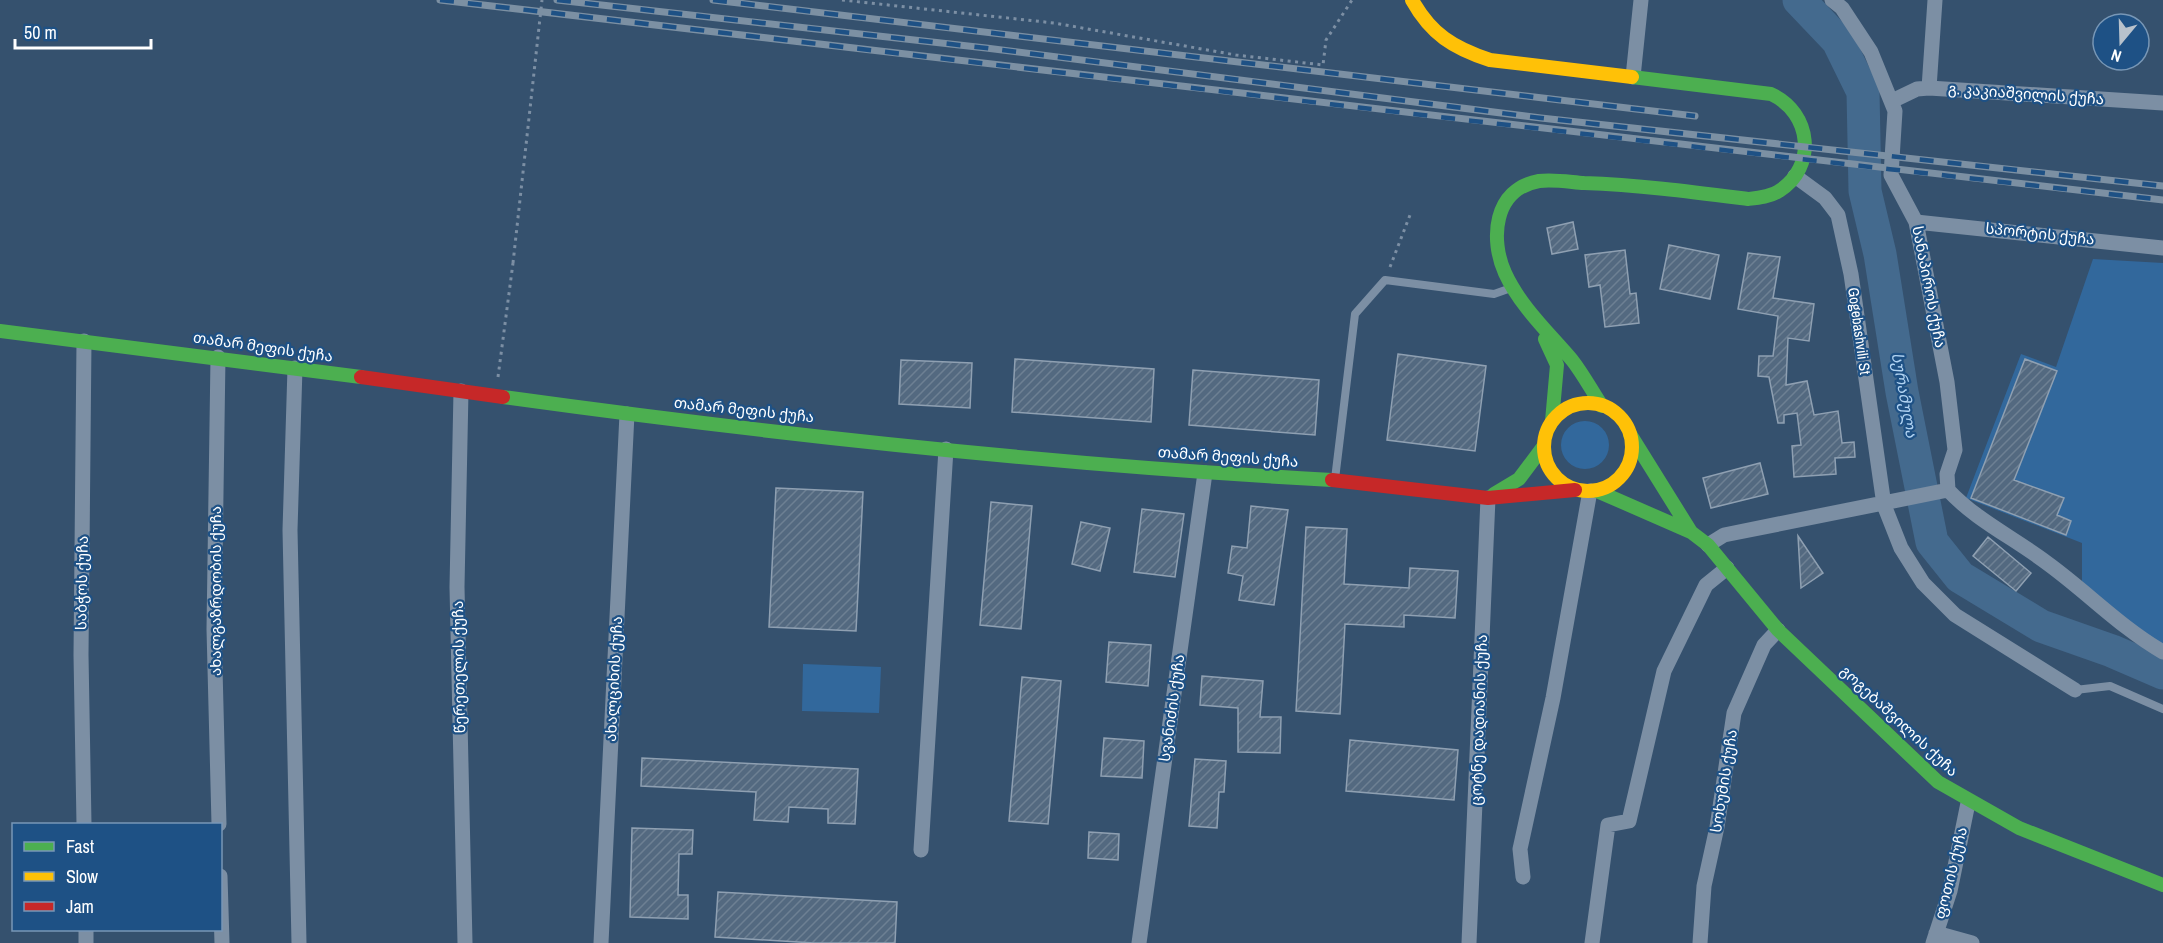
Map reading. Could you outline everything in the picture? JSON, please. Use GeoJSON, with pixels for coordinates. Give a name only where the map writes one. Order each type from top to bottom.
{"type":"FeatureCollection","features":[{"type":"Feature","properties":{"kind":"street"},"geometry":{"type":"LineString","coordinates":[[1412,0],[1423,21],[1452,48],[1490,60],[1772,94],[1789,103],[1800,121],[1805,140],[1803,158],[1795,176],[1782,190],[1766,198],[1748,199],[1643,185],[1539,181],[1524,186],[1511,195],[1501,209],[1494,227],[1498,254],[1513,288],[1535,319],[1575,364],[1602,406],[1623,422],[1630,434],[1632,448],[1629,463],[1622,475],[1611,485],[1587,491],[1562,483],[1551,472],[1545,460],[1544,447],[1546,433],[1552,421],[1557,365],[1535,319]]}},
{"type":"Feature","properties":{"kind":"street"},"geometry":{"type":"LineString","coordinates":[[1632,77],[1641,0]]}},
{"type":"Feature","properties":{"kind":"street","name":"სანაპიროს ქუჩა"},"geometry":{"type":"LineString","coordinates":[[1832,0],[1842,8],[1859,32],[1895,111],[1891,175],[1916,222],[1947,382],[1954,450],[1944,490]]}},
{"type":"Feature","properties":{"kind":"street"},"geometry":{"type":"LineString","coordinates":[[1929,88],[1935,0]]}},
{"type":"Feature","properties":{"kind":"street","name":"გ. კაკიაშვილის ქუჩა"},"geometry":{"type":"LineString","coordinates":[[1892,101],[1917,89],[1929,88],[2163,103]]}},
{"type":"Feature","properties":{"kind":"street","name":"Gogebashvili St"},"geometry":{"type":"LineString","coordinates":[[1795,176],[1825,198],[1838,215],[1851,274],[1887,504],[1901,548],[1923,583],[1955,615],[2075,690]]}},
{"type":"Feature","properties":{"kind":"street","name":"სპორტის ქუჩა"},"geometry":{"type":"LineString","coordinates":[[1916,222],[2163,248]]}},
{"type":"Feature","properties":{"kind":"street","name":"თამარ მეფის ქუჩა"},"geometry":{"type":"LineString","coordinates":[[0,331],[218,357],[627,414],[946,449],[1204,473],[1335,480],[1488,498],[1587,491]]}},
{"type":"Feature","properties":{"kind":"street","name":"საბჭოს ქუჩა"},"geometry":{"type":"LineString","coordinates":[[84,341],[81,655],[84,823]]}},
{"type":"Feature","properties":{"kind":"street","name":"ახალგაზრდობის ქუჩა"},"geometry":{"type":"LineString","coordinates":[[218,357],[214,629],[219,823]]}},
{"type":"Feature","properties":{"kind":"street"},"geometry":{"type":"LineString","coordinates":[[295,368],[290,530],[299,943]]}},
{"type":"Feature","properties":{"kind":"street","name":"წერეთელის ქუჩა"},"geometry":{"type":"LineString","coordinates":[[461,391],[457,587],[465,943]]}},
{"type":"Feature","properties":{"kind":"street"},"geometry":{"type":"LineString","coordinates":[[1552,421],[1575,405],[1602,406]]}},
{"type":"Feature","properties":{"kind":"street","name":"ახალციხის ქუჩა"},"geometry":{"type":"LineString","coordinates":[[601,943],[627,414]]}},
{"type":"Feature","properties":{"kind":"street","name":"გოგებაშვილის ქუჩა"},"geometry":{"type":"LineString","coordinates":[[1630,434],[1691,532]]}},
{"type":"Feature","properties":{"kind":"street"},"geometry":{"type":"LineString","coordinates":[[1488,498],[1519,479],[1544,447]]}},
{"type":"Feature","properties":{"kind":"street"},"geometry":{"type":"LineString","coordinates":[[921,850],[946,449]]}},
{"type":"Feature","properties":{"kind":"street","name":"სვანიძის ქუჩა"},"geometry":{"type":"LineString","coordinates":[[1138,943],[1204,473]]}},
{"type":"Feature","properties":{"kind":"street"},"geometry":{"type":"LineString","coordinates":[[1708,546],[1724,535],[1887,504],[1944,490],[1968,511],[2006,533],[2050,565],[2138,638],[2163,652]]}},
{"type":"Feature","properties":{"kind":"street"},"geometry":{"type":"LineString","coordinates":[[1523,877],[1520,849],[1553,698],[1587,491]]}},
{"type":"Feature","properties":{"kind":"street","name":"გოგებაშვილის ქუჩა"},"geometry":{"type":"LineString","coordinates":[[1587,491],[1691,532],[1708,546],[1778,630],[1938,782],[1968,803],[2045,840],[2163,885]]}},
{"type":"Feature","properties":{"kind":"street","name":"ცოტნე დადიანის ქუჩა"},"geometry":{"type":"LineString","coordinates":[[1469,943],[1488,498]]}},
{"type":"Feature","properties":{"kind":"street"},"geometry":{"type":"LineString","coordinates":[[1592,943],[1608,825],[1629,821],[1664,671],[1706,585],[1727,568]]}},
{"type":"Feature","properties":{"kind":"street","name":"სოხუმის ქუჩა"},"geometry":{"type":"LineString","coordinates":[[1700,943],[1704,886],[1717,826],[1734,713],[1764,645],[1778,630]]}},
{"type":"Feature","properties":{"kind":"street","name":"ფოთის ქუჩა"},"geometry":{"type":"LineString","coordinates":[[1935,938],[1950,891],[1968,803]]}},
{"type":"Feature","properties":{"kind":"street"},"geometry":{"type":"LineString","coordinates":[[1935,938],[1972,943]]}},
{"type":"Feature","properties":{"kind":"lane"},"geometry":{"type":"LineString","coordinates":[[1335,480],[1355,314],[1385,280],[1494,294],[1513,288]]}},
{"type":"Feature","properties":{"kind":"lane"},"geometry":{"type":"LineString","coordinates":[[2075,690],[2110,686],[2163,710]]}},
{"type":"Feature","properties":{"kind":"path"},"geometry":{"type":"LineString","coordinates":[[495,396],[513,263],[542,0]]}},
{"type":"Feature","properties":{"kind":"path"},"geometry":{"type":"LineString","coordinates":[[842,0],[1054,23],[1236,55],[1323,65],[1326,40],[1352,0]]}},
{"type":"Feature","properties":{"kind":"path"},"geometry":{"type":"LineString","coordinates":[[1385,280],[1410,215]]}},
{"type":"Feature","properties":{"kind":"shaded area"},"geometry":{"type":"Polygon","coordinates":[[[2093,259],[2163,263],[2163,649],[2124,624],[2082,581],[2082,543],[1966,498],[2021,354],[2056,367],[2093,259]]]}},
{"type":"Feature","properties":{"kind":"shaded area"},"geometry":{"type":"Polygon","coordinates":[[[1580,421],[1590,421],[1602,428],[1609,440],[1609,450],[1602,462],[1590,469],[1580,469],[1565,458],[1561,450],[1561,440],[1572,425],[1580,421]]]}},
{"type":"Feature","properties":{"kind":"shaded area"},"geometry":{"type":"Polygon","coordinates":[[[803,664],[881,667],[879,713],[802,711],[803,664]]]}},
{"type":"Feature","properties":{"kind":"building"},"geometry":{"type":"Polygon","coordinates":[[[1573,222],[1578,249],[1552,254],[1547,228],[1573,222]]]}},
{"type":"Feature","properties":{"kind":"building"},"geometry":{"type":"Polygon","coordinates":[[[1669,245],[1719,255],[1710,299],[1660,289],[1669,245]]]}},
{"type":"Feature","properties":{"kind":"building"},"geometry":{"type":"Polygon","coordinates":[[[1625,250],[1630,294],[1636,293],[1639,323],[1605,327],[1600,285],[1589,287],[1585,255],[1625,250]]]}},
{"type":"Feature","properties":{"kind":"building"},"geometry":{"type":"Polygon","coordinates":[[[1748,253],[1780,257],[1773,298],[1814,304],[1809,341],[1788,338],[1786,385],[1807,381],[1814,415],[1838,411],[1842,443],[1854,442],[1855,457],[1835,458],[1836,474],[1794,477],[1792,446],[1801,445],[1797,413],[1784,415],[1784,423],[1778,423],[1769,377],[1758,376],[1759,356],[1773,356],[1778,316],[1738,309],[1748,253]]]}},
{"type":"Feature","properties":{"kind":"building"},"geometry":{"type":"Polygon","coordinates":[[[1398,354],[1486,366],[1475,451],[1387,440],[1398,354]]]}},
{"type":"Feature","properties":{"kind":"building"},"geometry":{"type":"Polygon","coordinates":[[[1015,359],[1154,369],[1151,422],[1012,412],[1015,359]]]}},
{"type":"Feature","properties":{"kind":"building"},"geometry":{"type":"Polygon","coordinates":[[[2025,359],[2057,371],[2014,480],[2064,498],[2057,515],[2071,521],[2066,535],[1971,498],[2025,359]]]}},
{"type":"Feature","properties":{"kind":"building"},"geometry":{"type":"Polygon","coordinates":[[[901,360],[972,363],[970,408],[899,404],[901,360]]]}},
{"type":"Feature","properties":{"kind":"building"},"geometry":{"type":"Polygon","coordinates":[[[1193,370],[1319,380],[1315,435],[1189,425],[1193,370]]]}},
{"type":"Feature","properties":{"kind":"building"},"geometry":{"type":"Polygon","coordinates":[[[1760,463],[1768,494],[1711,508],[1703,478],[1760,463]]]}},
{"type":"Feature","properties":{"kind":"building"},"geometry":{"type":"Polygon","coordinates":[[[776,488],[863,492],[856,631],[769,627],[776,488]]]}},
{"type":"Feature","properties":{"kind":"building"},"geometry":{"type":"Polygon","coordinates":[[[991,502],[1032,506],[1021,629],[980,625],[991,502]]]}},
{"type":"Feature","properties":{"kind":"building"},"geometry":{"type":"Polygon","coordinates":[[[1251,506],[1288,510],[1274,605],[1239,600],[1243,576],[1228,573],[1232,546],[1247,548],[1251,506]]]}},
{"type":"Feature","properties":{"kind":"building"},"geometry":{"type":"Polygon","coordinates":[[[1142,509],[1184,514],[1175,577],[1134,572],[1142,509]]]}},
{"type":"Feature","properties":{"kind":"building"},"geometry":{"type":"Polygon","coordinates":[[[1081,522],[1110,528],[1100,571],[1072,564],[1081,522]]]}},
{"type":"Feature","properties":{"kind":"building"},"geometry":{"type":"Polygon","coordinates":[[[1306,527],[1347,529],[1344,584],[1409,588],[1410,568],[1458,571],[1455,618],[1404,615],[1404,627],[1345,624],[1340,714],[1296,711],[1306,527]]]}},
{"type":"Feature","properties":{"kind":"building"},"geometry":{"type":"Polygon","coordinates":[[[1798,536],[1823,573],[1801,588],[1798,536]]]}},
{"type":"Feature","properties":{"kind":"building"},"geometry":{"type":"Polygon","coordinates":[[[1988,537],[2031,573],[2016,591],[1973,556],[1988,537]]]}},
{"type":"Feature","properties":{"kind":"building"},"geometry":{"type":"Polygon","coordinates":[[[1109,642],[1151,645],[1148,686],[1106,682],[1109,642]]]}},
{"type":"Feature","properties":{"kind":"building"},"geometry":{"type":"Polygon","coordinates":[[[1202,676],[1263,681],[1260,717],[1281,717],[1280,753],[1238,752],[1238,708],[1200,705],[1202,676]]]}},
{"type":"Feature","properties":{"kind":"building"},"geometry":{"type":"Polygon","coordinates":[[[1022,677],[1061,681],[1048,824],[1009,821],[1022,677]]]}},
{"type":"Feature","properties":{"kind":"building"},"geometry":{"type":"Polygon","coordinates":[[[1104,738],[1144,741],[1142,778],[1101,776],[1104,738]]]}},
{"type":"Feature","properties":{"kind":"building"},"geometry":{"type":"Polygon","coordinates":[[[1350,740],[1458,750],[1454,800],[1346,791],[1350,740]]]}},
{"type":"Feature","properties":{"kind":"building"},"geometry":{"type":"Polygon","coordinates":[[[642,758],[858,769],[855,824],[828,823],[828,809],[789,807],[788,822],[754,820],[756,792],[641,786],[642,758]]]}},
{"type":"Feature","properties":{"kind":"building"},"geometry":{"type":"Polygon","coordinates":[[[1195,759],[1226,761],[1224,792],[1219,792],[1217,828],[1189,826],[1195,759]]]}},
{"type":"Feature","properties":{"kind":"building"},"geometry":{"type":"Polygon","coordinates":[[[632,828],[693,830],[692,854],[679,854],[678,895],[688,895],[688,919],[630,917],[632,828]]]}},
{"type":"Feature","properties":{"kind":"building"},"geometry":{"type":"Polygon","coordinates":[[[1089,832],[1119,834],[1118,860],[1088,858],[1089,832]]]}},
{"type":"Feature","properties":{"kind":"building"},"geometry":{"type":"Polygon","coordinates":[[[718,892],[897,902],[895,943],[814,943],[715,937],[718,892]]]}},
{"type":"Feature","properties":{"kind":"waterway","name":"სურამულა"},"geometry":{"type":"LineString","coordinates":[[1799,0],[1838,41],[1863,92],[1865,191],[1880,254],[1902,392],[1932,542],[1960,577],[2041,626],[2112,651],[2163,673]]}},
{"type":"Feature","properties":{"kind":"railway"},"geometry":{"type":"LineString","coordinates":[[440,0],[2163,200]]}},
{"type":"Feature","properties":{"kind":"railway"},"geometry":{"type":"LineString","coordinates":[[557,0],[986,48],[1541,118],[2163,186]]}},
{"type":"Feature","properties":{"kind":"railway"},"geometry":{"type":"LineString","coordinates":[[713,0],[1695,116]]}},
{"type":"Feature","properties":{"kind":"traffic: fast"},"geometry":{"type":"LineString","coordinates":[[1602,406],[1572,360],[1519,297],[1505,273],[1500,260],[1497,231],[1504,205],[1512,194],[1524,186],[1550,180],[1756,198],[1775,193],[1791,181],[1800,168],[1804,155],[1805,141],[1802,127],[1795,114],[1785,103],[1771,94],[1632,77]]}},
{"type":"Feature","properties":{"kind":"traffic: fast"},"geometry":{"type":"LineString","coordinates":[[0,331],[361,377]]}},
{"type":"Feature","properties":{"kind":"traffic: fast"},"geometry":{"type":"LineString","coordinates":[[1545,339],[1557,365],[1552,421]]}},
{"type":"Feature","properties":{"kind":"traffic: fast"},"geometry":{"type":"LineString","coordinates":[[503,397],[710,424],[917,447],[1124,466],[1332,480]]}},
{"type":"Feature","properties":{"kind":"traffic: fast"},"geometry":{"type":"LineString","coordinates":[[1630,434],[1691,532]]}},
{"type":"Feature","properties":{"kind":"traffic: fast"},"geometry":{"type":"LineString","coordinates":[[1494,494],[1519,479],[1543,447]]}},
{"type":"Feature","properties":{"kind":"traffic: fast"},"geometry":{"type":"LineString","coordinates":[[1597,491],[1691,532],[1708,545],[1778,630],[1938,782],[2019,828],[2163,885]]}},
{"type":"Feature","properties":{"kind":"traffic: slow"},"geometry":{"type":"LineString","coordinates":[[1412,0],[1427,22],[1444,38],[1454,45],[1490,60],[1632,77]]}},
{"type":"Feature","properties":{"kind":"traffic: slow"},"geometry":{"type":"LineString","coordinates":[[1588,403],[1605,407],[1619,416],[1628,430],[1632,447],[1628,464],[1619,478],[1605,487],[1588,491],[1571,487],[1557,478],[1548,464],[1544,447],[1548,430],[1557,416],[1571,407],[1588,403]]}},
{"type":"Feature","properties":{"kind":"traffic: jam"},"geometry":{"type":"LineString","coordinates":[[361,377],[503,397]]}},
{"type":"Feature","properties":{"kind":"traffic: jam"},"geometry":{"type":"LineString","coordinates":[[1332,480],[1488,498],[1575,490]]}}]}
